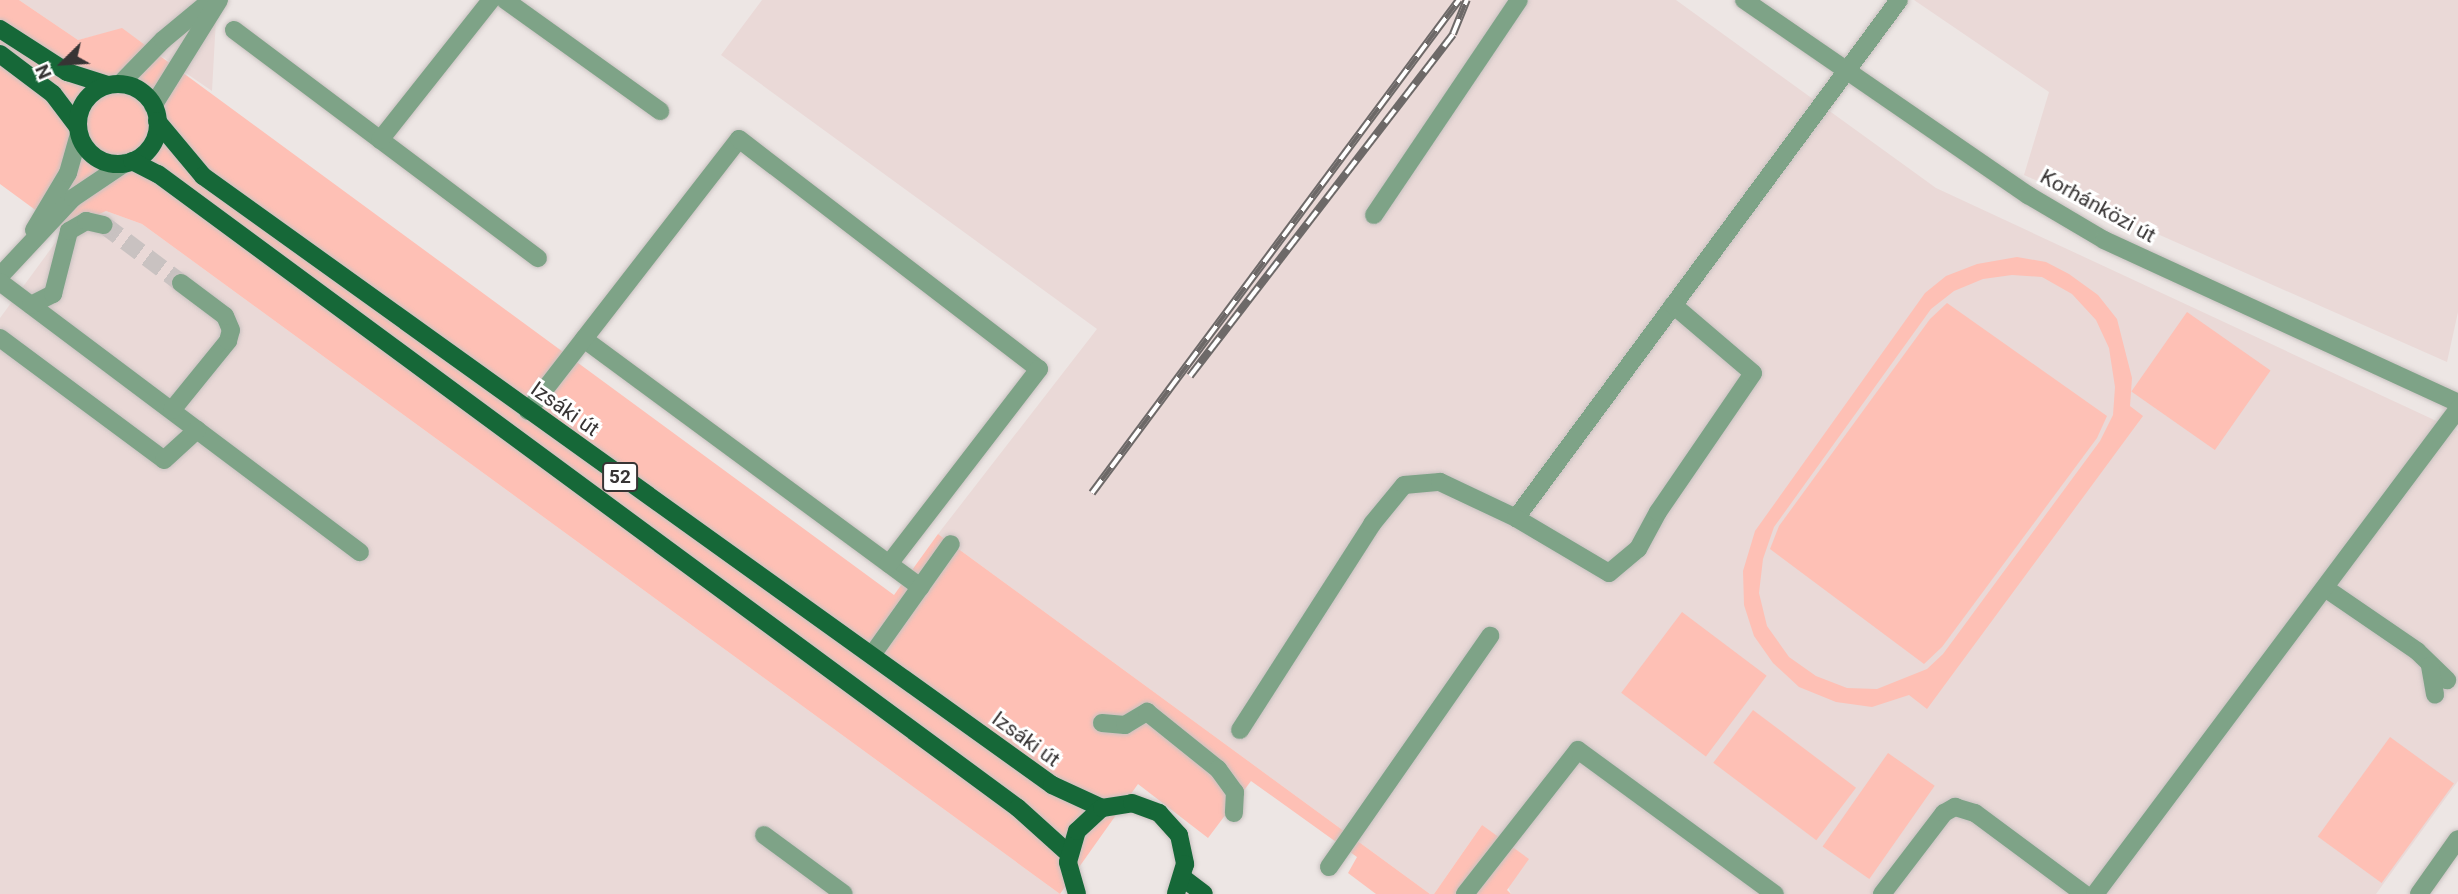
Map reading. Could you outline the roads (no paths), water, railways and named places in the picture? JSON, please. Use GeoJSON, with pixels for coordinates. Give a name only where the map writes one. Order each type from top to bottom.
{"type":"FeatureCollection","features":[{"type":"Feature","properties":{"kind":"main road","name":"52"},"geometry":{"type":"LineString","coordinates":[[0,29],[68,72],[137,89],[155,113]]}},
{"type":"Feature","properties":{"kind":"main road","name":"52"},"geometry":{"type":"LineString","coordinates":[[0,54],[53,94],[94,156],[129,162],[158,174],[1018,808],[1068,853]]}},
{"type":"Feature","properties":{"kind":"main road"},"geometry":{"type":"LineString","coordinates":[[78,131],[85,102],[114,85]]}},
{"type":"Feature","properties":{"kind":"main road"},"geometry":{"type":"LineString","coordinates":[[129,162],[153,143],[155,113]]}},
{"type":"Feature","properties":{"kind":"main road","name":"Izsáki út"},"geometry":{"type":"LineString","coordinates":[[155,113],[203,176],[1052,785],[1102,808]]}},
{"type":"Feature","properties":{"kind":"main road"},"geometry":{"type":"LineString","coordinates":[[1077,894],[1070,879],[1068,853],[1084,822],[1102,808],[1139,805],[1170,823],[1184,849],[1179,886],[1204,894]]}},
{"type":"Feature","properties":{"kind":"street"},"geometry":{"type":"LineString","coordinates":[[114,85],[211,0]]}},
{"type":"Feature","properties":{"kind":"street"},"geometry":{"type":"LineString","coordinates":[[155,113],[219,0]]}},
{"type":"Feature","properties":{"kind":"street"},"geometry":{"type":"LineString","coordinates":[[380,140],[491,0]]}},
{"type":"Feature","properties":{"kind":"street"},"geometry":{"type":"LineString","coordinates":[[505,0],[660,111]]}},
{"type":"Feature","properties":{"kind":"street"},"geometry":{"type":"LineString","coordinates":[[1374,215],[1519,0]]}},
{"type":"Feature","properties":{"kind":"street","name":"Korhánközi út"},"geometry":{"type":"LineString","coordinates":[[1744,0],[2028,195],[2104,240],[2458,403]]}},
{"type":"Feature","properties":{"kind":"street"},"geometry":{"type":"LineString","coordinates":[[1516,518],[1899,0]]}},
{"type":"Feature","properties":{"kind":"street"},"geometry":{"type":"LineString","coordinates":[[234,30],[538,258]]}},
{"type":"Feature","properties":{"kind":"street"},"geometry":{"type":"LineString","coordinates":[[22,251],[68,173],[78,131]]}},
{"type":"Feature","properties":{"kind":"street"},"geometry":{"type":"LineString","coordinates":[[528,411],[739,139],[1039,369],[889,564]]}},
{"type":"Feature","properties":{"kind":"street"},"geometry":{"type":"LineString","coordinates":[[0,276],[73,198],[129,162]]}},
{"type":"Feature","properties":{"kind":"street"},"geometry":{"type":"LineString","coordinates":[[31,305],[53,293],[69,231],[86,221],[104,225]]}},
{"type":"Feature","properties":{"kind":"street"},"geometry":{"type":"LineString","coordinates":[[0,282],[360,552]]}},
{"type":"Feature","properties":{"kind":"street"},"geometry":{"type":"LineString","coordinates":[[172,410],[228,341],[231,330],[225,316],[181,283]]}},
{"type":"Feature","properties":{"kind":"street"},"geometry":{"type":"LineString","coordinates":[[1240,730],[1372,524],[1404,485],[1440,482],[1516,518],[1609,573],[1638,549],[1658,512],[1753,373],[1674,305]]}},
{"type":"Feature","properties":{"kind":"street"},"geometry":{"type":"LineString","coordinates":[[0,338],[164,460],[197,429]]}},
{"type":"Feature","properties":{"kind":"street"},"geometry":{"type":"LineString","coordinates":[[584,339],[920,587]]}},
{"type":"Feature","properties":{"kind":"street"},"geometry":{"type":"LineString","coordinates":[[2095,894],[2458,409]]}},
{"type":"Feature","properties":{"kind":"street"},"geometry":{"type":"LineString","coordinates":[[872,655],[951,544]]}},
{"type":"Feature","properties":{"kind":"street"},"geometry":{"type":"LineString","coordinates":[[2325,588],[2417,651],[2447,680]]}},
{"type":"Feature","properties":{"kind":"street"},"geometry":{"type":"LineString","coordinates":[[1329,867],[1490,636]]}},
{"type":"Feature","properties":{"kind":"street"},"geometry":{"type":"LineString","coordinates":[[2430,666],[2435,695]]}},
{"type":"Feature","properties":{"kind":"street"},"geometry":{"type":"LineString","coordinates":[[1102,723],[1125,725],[1147,712],[1218,769],[1235,792],[1251,802]]}},
{"type":"Feature","properties":{"kind":"street"},"geometry":{"type":"LineString","coordinates":[[1465,894],[1578,750],[1775,894]]}},
{"type":"Feature","properties":{"kind":"street"},"geometry":{"type":"LineString","coordinates":[[1234,813],[1235,792]]}},
{"type":"Feature","properties":{"kind":"street"},"geometry":{"type":"LineString","coordinates":[[1882,894],[1944,813],[1955,807],[1975,813],[2084,894]]}},
{"type":"Feature","properties":{"kind":"street"},"geometry":{"type":"LineString","coordinates":[[764,835],[844,894]]}},
{"type":"Feature","properties":{"kind":"street"},"geometry":{"type":"LineString","coordinates":[[2419,894],[2458,839]]}},
{"type":"Feature","properties":{"kind":"tunnel"},"geometry":{"type":"LineString","coordinates":[[104,225],[181,283]]}},
{"type":"Feature","properties":{"kind":"railway"},"geometry":{"type":"LineString","coordinates":[[1092,493],[1459,0]]}},
{"type":"Feature","properties":{"kind":"railway"},"geometry":{"type":"LineString","coordinates":[[1190,376],[1453,34],[1467,0]]}}]}
